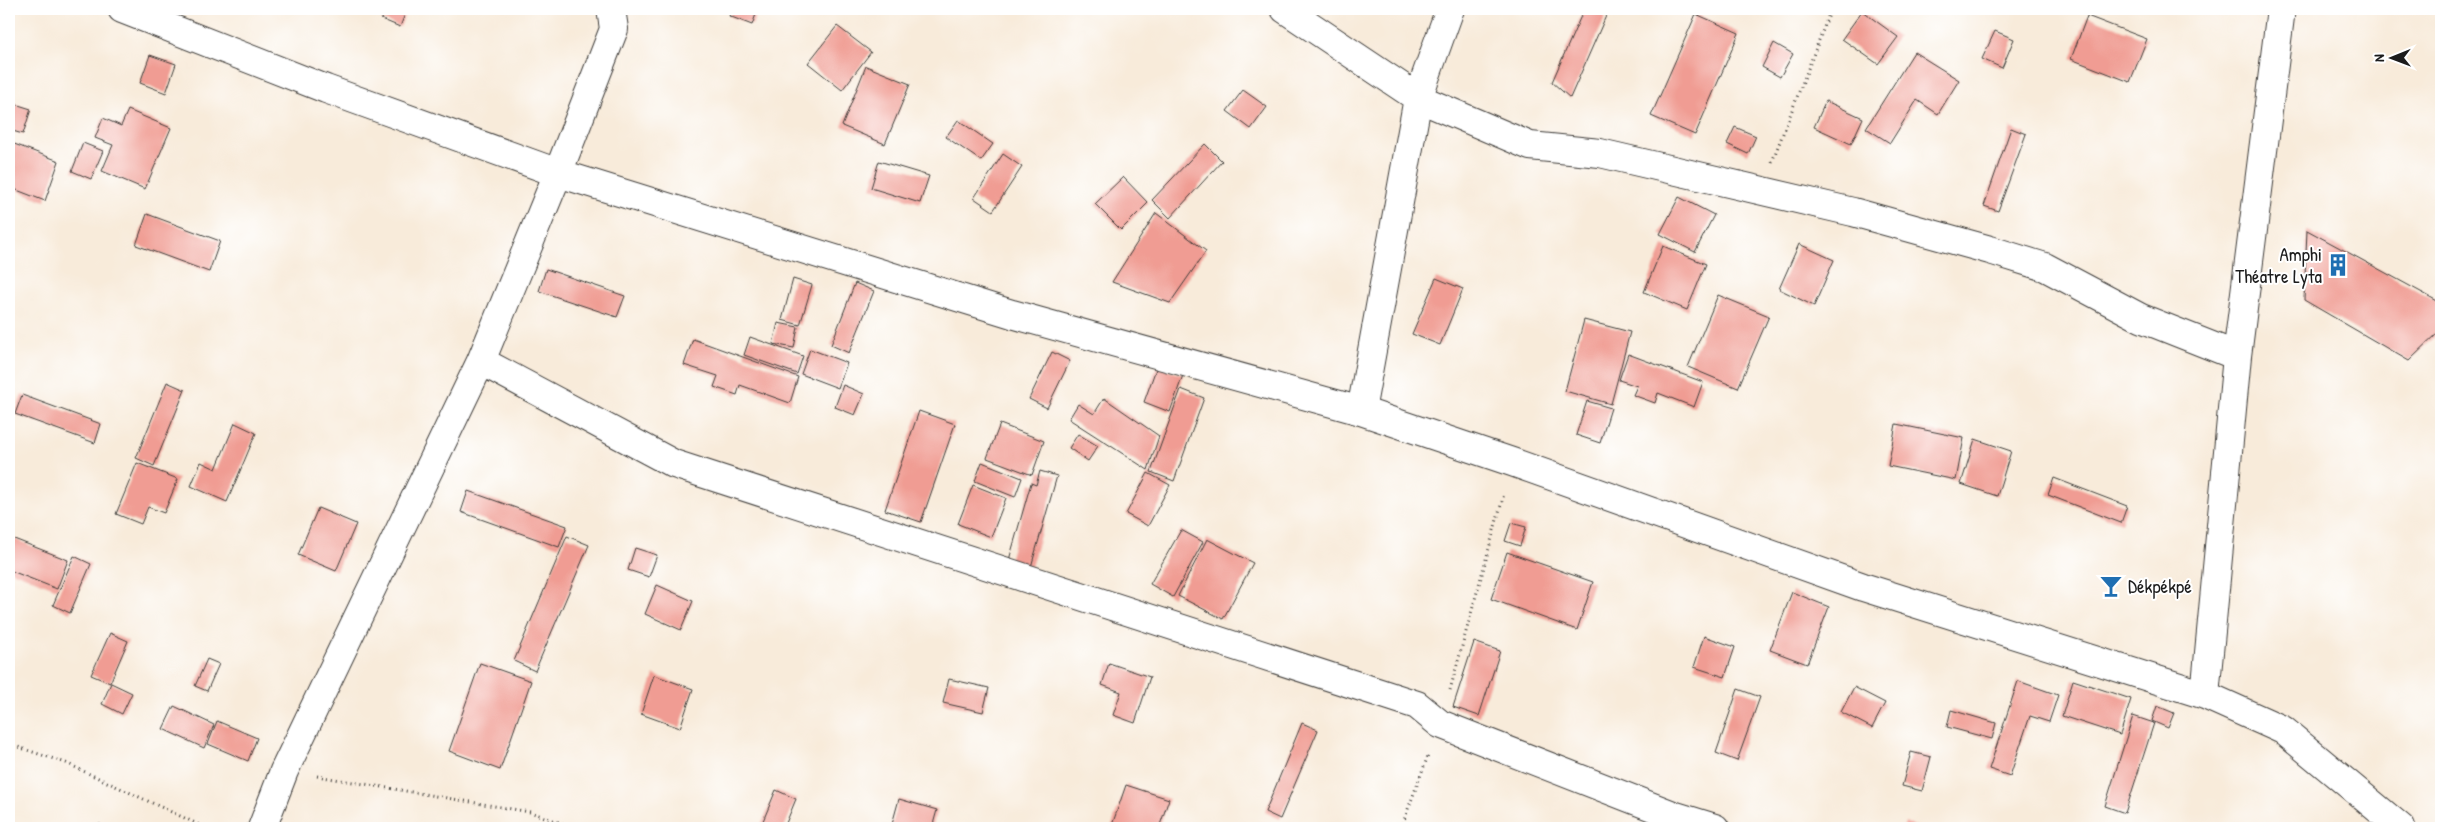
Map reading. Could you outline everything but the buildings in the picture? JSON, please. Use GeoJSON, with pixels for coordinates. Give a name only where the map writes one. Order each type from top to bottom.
{"type":"FeatureCollection","features":[{"type":"Feature","properties":{"kind":"street"},"geometry":{"type":"LineString","coordinates":[[122,9],[326,89],[558,173],[1012,314],[1361,411],[1512,462],[1863,586],[2205,694],[2283,730],[2401,828]]}},
{"type":"Feature","properties":{"kind":"street"},"geometry":{"type":"LineString","coordinates":[[262,828],[284,771],[481,360],[558,173],[614,29],[611,9]]}},
{"type":"Feature","properties":{"kind":"street"},"geometry":{"type":"LineString","coordinates":[[1286,9],[1418,98],[1530,146],[1600,153],[1761,190],[1853,212],[2045,267],[2141,318],[2238,356]]}},
{"type":"Feature","properties":{"kind":"street"},"geometry":{"type":"LineString","coordinates":[[1361,411],[1418,98],[1450,9]]}},
{"type":"Feature","properties":{"kind":"street"},"geometry":{"type":"LineString","coordinates":[[2205,694],[2238,356],[2281,9]]}},
{"type":"Feature","properties":{"kind":"street"},"geometry":{"type":"LineString","coordinates":[[481,360],[674,464],[1417,705],[1440,724],[1673,816],[1715,828]]}},
{"type":"Feature","properties":{"kind":"path"},"geometry":{"type":"LineString","coordinates":[[1761,190],[1831,9]]}},
{"type":"Feature","properties":{"kind":"path"},"geometry":{"type":"LineString","coordinates":[[1401,828],[1440,724],[1512,462]]}},
{"type":"Feature","properties":{"kind":"path"},"geometry":{"type":"LineString","coordinates":[[2441,618],[2441,640]]}},
{"type":"Feature","properties":{"kind":"path"},"geometry":{"type":"LineString","coordinates":[[9,744],[66,763],[206,828]]}},
{"type":"Feature","properties":{"kind":"path"},"geometry":{"type":"LineString","coordinates":[[284,771],[530,812],[576,828]]}},
{"type":"Feature","properties":{"kind":"place","name":"Amphi Théatre Lyta"},"geometry":{"type":"Point","coordinates":[2338,265]}},
{"type":"Feature","properties":{"kind":"place","name":"Dékpékpé"},"geometry":{"type":"Point","coordinates":[2111,586]}}]}
